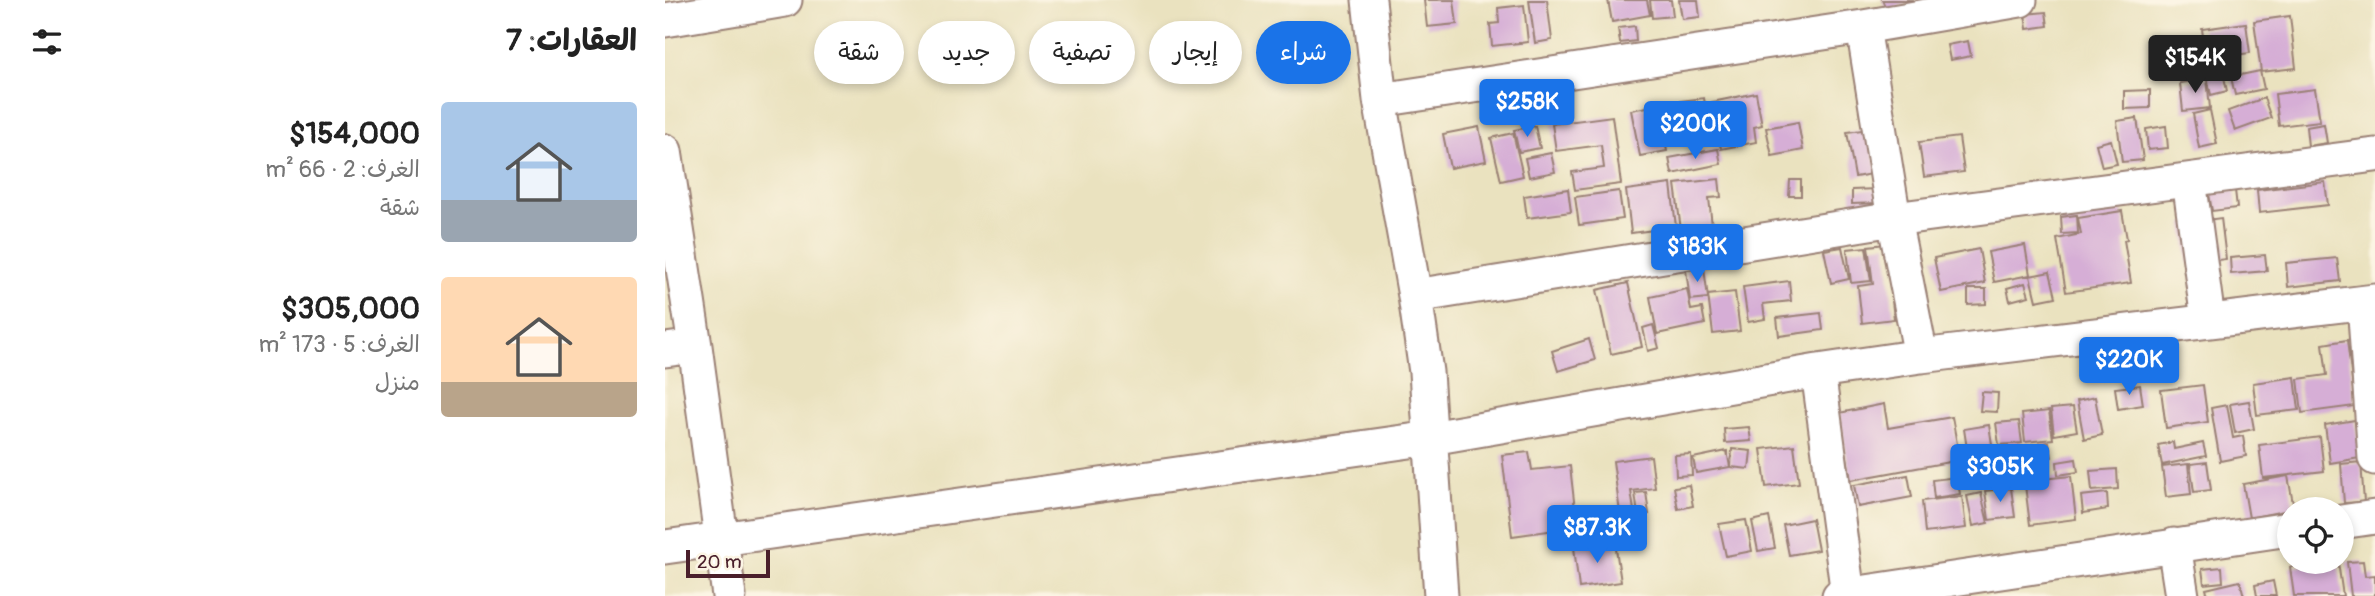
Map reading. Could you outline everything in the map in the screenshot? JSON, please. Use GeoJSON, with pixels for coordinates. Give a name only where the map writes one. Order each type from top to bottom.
{"type":"FeatureCollection","features":[{"type":"Feature","properties":{"kind":"street"},"geometry":{"type":"LineString","coordinates":[[665,20],[785,0]]}},
{"type":"Feature","properties":{"kind":"street"},"geometry":{"type":"LineString","coordinates":[[1369,0],[1380,100],[1428,382],[1441,596]]}},
{"type":"Feature","properties":{"kind":"street"},"geometry":{"type":"LineString","coordinates":[[1380,100],[1863,27],[1971,3],[2020,0]]}},
{"type":"Feature","properties":{"kind":"street"},"geometry":{"type":"LineString","coordinates":[[1863,27],[1894,219],[1921,356]]}},
{"type":"Feature","properties":{"kind":"street"},"geometry":{"type":"LineString","coordinates":[[665,151],[680,348],[722,539],[729,596]]}},
{"type":"Feature","properties":{"kind":"street"},"geometry":{"type":"LineString","coordinates":[[1415,296],[1894,219],[2375,155]]}},
{"type":"Feature","properties":{"kind":"street"},"geometry":{"type":"LineString","coordinates":[[2189,180],[2208,320]]}},
{"type":"Feature","properties":{"kind":"street"},"geometry":{"type":"LineString","coordinates":[[665,547],[1431,438],[1818,371],[1921,356],[2370,302],[2375,458]]}},
{"type":"Feature","properties":{"kind":"street"},"geometry":{"type":"LineString","coordinates":[[1818,371],[1844,595],[2007,584],[2174,545],[2277,531]]}},
{"type":"Feature","properties":{"kind":"street"},"geometry":{"type":"LineString","coordinates":[[2354,520],[2375,517]]}},
{"type":"Feature","properties":{"kind":"street"},"geometry":{"type":"LineString","coordinates":[[2174,545],[2182,596]]}},
{"type":"Feature","properties":{"kind":"building"},"geometry":{"type":"Polygon","coordinates":[[[1424,0],[1454,0],[1457,24],[1427,27],[1424,0]]]}},
{"type":"Feature","properties":{"kind":"building"},"geometry":{"type":"Polygon","coordinates":[[[1529,0],[1547,0],[1552,40],[1535,43],[1529,0]]]}},
{"type":"Feature","properties":{"kind":"building"},"geometry":{"type":"Polygon","coordinates":[[[1608,0],[1647,0],[1650,15],[1612,22],[1608,0]]]}},
{"type":"Feature","properties":{"kind":"building"},"geometry":{"type":"Polygon","coordinates":[[[1650,0],[1671,0],[1673,16],[1652,18],[1650,0]]]}},
{"type":"Feature","properties":{"kind":"building"},"geometry":{"type":"Polygon","coordinates":[[[1679,0],[1698,0],[1700,17],[1682,19],[1679,0]]]}},
{"type":"Feature","properties":{"kind":"building"},"geometry":{"type":"Polygon","coordinates":[[[1882,0],[1913,0],[1888,12],[1882,0]]]}},
{"type":"Feature","properties":{"kind":"building"},"geometry":{"type":"Polygon","coordinates":[[[1524,5],[1528,42],[1492,46],[1490,24],[1499,23],[1498,8],[1524,5]]]}},
{"type":"Feature","properties":{"kind":"building"},"geometry":{"type":"Polygon","coordinates":[[[2046,12],[2048,26],[2027,29],[2025,14],[2046,12]]]}},
{"type":"Feature","properties":{"kind":"building"},"geometry":{"type":"Polygon","coordinates":[[[2290,16],[2296,68],[2261,72],[2254,21],[2290,16]]]}},
{"type":"Feature","properties":{"kind":"building"},"geometry":{"type":"Polygon","coordinates":[[[2246,23],[2250,53],[2206,59],[2202,29],[2246,23]]]}},
{"type":"Feature","properties":{"kind":"building"},"geometry":{"type":"Polygon","coordinates":[[[1635,26],[1636,41],[1620,43],[1618,28],[1635,26]]]}},
{"type":"Feature","properties":{"kind":"building"},"geometry":{"type":"Polygon","coordinates":[[[1968,41],[1971,56],[1950,60],[1947,45],[1968,41]]]}},
{"type":"Feature","properties":{"kind":"building"},"geometry":{"type":"Polygon","coordinates":[[[2221,63],[2227,91],[2211,95],[2205,67],[2221,63]]]}},
{"type":"Feature","properties":{"kind":"building"},"geometry":{"type":"Polygon","coordinates":[[[2260,71],[2264,89],[2235,95],[2231,77],[2260,71]]]}},
{"type":"Feature","properties":{"kind":"building"},"geometry":{"type":"Polygon","coordinates":[[[2207,79],[2210,108],[2183,111],[2180,83],[2207,79]]]}},
{"type":"Feature","properties":{"kind":"building"},"geometry":{"type":"Polygon","coordinates":[[[2315,89],[2320,121],[2279,126],[2275,94],[2315,89]]]}},
{"type":"Feature","properties":{"kind":"building"},"geometry":{"type":"Polygon","coordinates":[[[2150,90],[2150,108],[2124,109],[2124,91],[2150,90]]]}},
{"type":"Feature","properties":{"kind":"building"},"geometry":{"type":"Polygon","coordinates":[[[1756,93],[1762,125],[1754,127],[1756,142],[1721,149],[1712,102],[1756,93]]]}},
{"type":"Feature","properties":{"kind":"building"},"geometry":{"type":"Polygon","coordinates":[[[1704,98],[1709,131],[1667,136],[1663,103],[1704,98]]]}},
{"type":"Feature","properties":{"kind":"building"},"geometry":{"type":"Polygon","coordinates":[[[2264,98],[2271,118],[2235,131],[2228,111],[2264,98]]]}},
{"type":"Feature","properties":{"kind":"building"},"geometry":{"type":"Polygon","coordinates":[[[1658,105],[1667,151],[1640,156],[1631,110],[1658,105]]]}},
{"type":"Feature","properties":{"kind":"building"},"geometry":{"type":"Polygon","coordinates":[[[2210,110],[2217,144],[2199,148],[2193,114],[2210,110]]]}},
{"type":"Feature","properties":{"kind":"building"},"geometry":{"type":"Polygon","coordinates":[[[1612,116],[1621,184],[1575,190],[1572,172],[1604,168],[1601,145],[1556,151],[1552,124],[1612,116]]]}},
{"type":"Feature","properties":{"kind":"building"},"geometry":{"type":"Polygon","coordinates":[[[2137,118],[2143,160],[2122,162],[2117,121],[2137,118]]]}},
{"type":"Feature","properties":{"kind":"building"},"geometry":{"type":"Polygon","coordinates":[[[1798,122],[1803,150],[1772,156],[1766,128],[1798,122]]]}},
{"type":"Feature","properties":{"kind":"building"},"geometry":{"type":"Polygon","coordinates":[[[2324,124],[2327,143],[2308,146],[2306,127],[2324,124]]]}},
{"type":"Feature","properties":{"kind":"building"},"geometry":{"type":"Polygon","coordinates":[[[1535,126],[1540,148],[1519,152],[1514,130],[1535,126]]]}},
{"type":"Feature","properties":{"kind":"building"},"geometry":{"type":"Polygon","coordinates":[[[2166,126],[2168,148],[2148,150],[2146,129],[2166,126]]]}},
{"type":"Feature","properties":{"kind":"building"},"geometry":{"type":"Polygon","coordinates":[[[1479,127],[1486,161],[1450,168],[1443,134],[1479,127]]]}},
{"type":"Feature","properties":{"kind":"building"},"geometry":{"type":"Polygon","coordinates":[[[1869,129],[1877,173],[1855,177],[1847,132],[1869,129]]]}},
{"type":"Feature","properties":{"kind":"building"},"geometry":{"type":"Polygon","coordinates":[[[1513,133],[1523,176],[1501,181],[1491,138],[1513,133]]]}},
{"type":"Feature","properties":{"kind":"building"},"geometry":{"type":"Polygon","coordinates":[[[1959,137],[1964,172],[1924,177],[1919,142],[1959,137]]]}},
{"type":"Feature","properties":{"kind":"building"},"geometry":{"type":"Polygon","coordinates":[[[2111,140],[2117,164],[2102,167],[2096,144],[2111,140]]]}},
{"type":"Feature","properties":{"kind":"building"},"geometry":{"type":"Polygon","coordinates":[[[1718,149],[1721,164],[1672,174],[1669,158],[1718,149]]]}},
{"type":"Feature","properties":{"kind":"building"},"geometry":{"type":"Polygon","coordinates":[[[1551,153],[1555,172],[1529,177],[1525,158],[1551,153]]]}},
{"type":"Feature","properties":{"kind":"building"},"geometry":{"type":"Polygon","coordinates":[[[1719,179],[1721,197],[1709,198],[1712,226],[1681,230],[1675,184],[1719,179]]]}},
{"type":"Feature","properties":{"kind":"building"},"geometry":{"type":"Polygon","coordinates":[[[1790,180],[1801,180],[1801,196],[1789,196],[1790,180]]]}},
{"type":"Feature","properties":{"kind":"building"},"geometry":{"type":"Polygon","coordinates":[[[2325,182],[2328,205],[2259,213],[2257,190],[2325,182]]]}},
{"type":"Feature","properties":{"kind":"building"},"geometry":{"type":"Polygon","coordinates":[[[1671,184],[1676,227],[1631,233],[1626,190],[1671,184]]]}},
{"type":"Feature","properties":{"kind":"building"},"geometry":{"type":"Polygon","coordinates":[[[1568,189],[1571,212],[1527,218],[1524,196],[1568,189]]]}},
{"type":"Feature","properties":{"kind":"building"},"geometry":{"type":"Polygon","coordinates":[[[1877,189],[1878,203],[1852,204],[1852,190],[1877,189]]]}},
{"type":"Feature","properties":{"kind":"building"},"geometry":{"type":"Polygon","coordinates":[[[2235,190],[2237,208],[2212,211],[2209,194],[2235,190]]]}},
{"type":"Feature","properties":{"kind":"building"},"geometry":{"type":"Polygon","coordinates":[[[1619,191],[1623,219],[1579,225],[1575,197],[1619,191]]]}},
{"type":"Feature","properties":{"kind":"building"},"geometry":{"type":"Polygon","coordinates":[[[2122,211],[2131,283],[2066,292],[2057,239],[2081,234],[2078,218],[2122,211]]]}},
{"type":"Feature","properties":{"kind":"building"},"geometry":{"type":"Polygon","coordinates":[[[2077,215],[2078,233],[2062,234],[2061,217],[2077,215]]]}},
{"type":"Feature","properties":{"kind":"building"},"geometry":{"type":"Polygon","coordinates":[[[2221,218],[2226,259],[2188,264],[2183,223],[2221,218]]]}},
{"type":"Feature","properties":{"kind":"building"},"geometry":{"type":"Polygon","coordinates":[[[1886,244],[1894,319],[1862,323],[1858,286],[1873,284],[1868,246],[1886,244]]]}},
{"type":"Feature","properties":{"kind":"building"},"geometry":{"type":"Polygon","coordinates":[[[2025,245],[2030,275],[1994,282],[1988,252],[2025,245]]]}},
{"type":"Feature","properties":{"kind":"building"},"geometry":{"type":"Polygon","coordinates":[[[1842,247],[1849,279],[1831,283],[1824,250],[1842,247]]]}},
{"type":"Feature","properties":{"kind":"building"},"geometry":{"type":"Polygon","coordinates":[[[1866,247],[1871,281],[1851,283],[1847,249],[1866,247]]]}},
{"type":"Feature","properties":{"kind":"building"},"geometry":{"type":"Polygon","coordinates":[[[1979,249],[1985,283],[1941,292],[1934,258],[1979,249]]]}},
{"type":"Feature","properties":{"kind":"building"},"geometry":{"type":"Polygon","coordinates":[[[2265,255],[2267,271],[2231,274],[2230,258],[2265,255]]]}},
{"type":"Feature","properties":{"kind":"building"},"geometry":{"type":"Polygon","coordinates":[[[2337,258],[2340,281],[2288,287],[2286,263],[2337,258]]]}},
{"type":"Feature","properties":{"kind":"building"},"geometry":{"type":"Polygon","coordinates":[[[1704,268],[1708,298],[1690,300],[1686,270],[1704,268]]]}},
{"type":"Feature","properties":{"kind":"building"},"geometry":{"type":"Polygon","coordinates":[[[2050,272],[2056,297],[2036,301],[2030,276],[2050,272]]]}},
{"type":"Feature","properties":{"kind":"building"},"geometry":{"type":"Polygon","coordinates":[[[1789,281],[1791,301],[1763,304],[1765,319],[1748,322],[1743,287],[1789,281]]]}},
{"type":"Feature","properties":{"kind":"building"},"geometry":{"type":"Polygon","coordinates":[[[1628,283],[1642,347],[1611,354],[1597,290],[1628,283]]]}},
{"type":"Feature","properties":{"kind":"building"},"geometry":{"type":"Polygon","coordinates":[[[2025,283],[2029,296],[2010,301],[2007,288],[2025,283]]]}},
{"type":"Feature","properties":{"kind":"building"},"geometry":{"type":"Polygon","coordinates":[[[1687,289],[1691,310],[1702,308],[1705,324],[1657,334],[1650,297],[1687,289]]]}},
{"type":"Feature","properties":{"kind":"building"},"geometry":{"type":"Polygon","coordinates":[[[1968,289],[1986,289],[1986,304],[1968,305],[1968,289]]]}},
{"type":"Feature","properties":{"kind":"building"},"geometry":{"type":"Polygon","coordinates":[[[1735,292],[1740,331],[1713,334],[1708,295],[1735,292]]]}},
{"type":"Feature","properties":{"kind":"building"},"geometry":{"type":"Polygon","coordinates":[[[1821,313],[1823,330],[1779,336],[1777,318],[1821,313]]]}},
{"type":"Feature","properties":{"kind":"building"},"geometry":{"type":"Polygon","coordinates":[[[1653,325],[1659,348],[1648,351],[1643,328],[1653,325]]]}},
{"type":"Feature","properties":{"kind":"building"},"geometry":{"type":"Polygon","coordinates":[[[1589,339],[1595,360],[1558,371],[1552,351],[1589,339]]]}},
{"type":"Feature","properties":{"kind":"building"},"geometry":{"type":"Polygon","coordinates":[[[2347,340],[2355,406],[2302,413],[2298,379],[2327,375],[2323,344],[2347,340]]]}},
{"type":"Feature","properties":{"kind":"building"},"geometry":{"type":"Polygon","coordinates":[[[2295,377],[2299,410],[2257,415],[2253,383],[2295,377]]]}},
{"type":"Feature","properties":{"kind":"building"},"geometry":{"type":"Polygon","coordinates":[[[2140,385],[2143,405],[2118,409],[2115,388],[2140,385]]]}},
{"type":"Feature","properties":{"kind":"building"},"geometry":{"type":"Polygon","coordinates":[[[2203,385],[2208,422],[2166,428],[2161,390],[2203,385]]]}},
{"type":"Feature","properties":{"kind":"building"},"geometry":{"type":"Polygon","coordinates":[[[1982,392],[1998,393],[1997,412],[1980,411],[1982,392]]]}},
{"type":"Feature","properties":{"kind":"building"},"geometry":{"type":"Polygon","coordinates":[[[2095,397],[2102,435],[2084,439],[2077,401],[2095,397]]]}},
{"type":"Feature","properties":{"kind":"building"},"geometry":{"type":"Polygon","coordinates":[[[2249,401],[2254,429],[2235,433],[2230,404],[2249,401]]]}},
{"type":"Feature","properties":{"kind":"building"},"geometry":{"type":"Polygon","coordinates":[[[1884,404],[1888,428],[1952,417],[1960,460],[1851,480],[1839,413],[1884,404]]]}},
{"type":"Feature","properties":{"kind":"building"},"geometry":{"type":"Polygon","coordinates":[[[2227,405],[2233,438],[2243,436],[2246,456],[2220,461],[2211,408],[2227,405]]]}},
{"type":"Feature","properties":{"kind":"building"},"geometry":{"type":"Polygon","coordinates":[[[2073,407],[2077,431],[2054,435],[2051,409],[2073,407]]]}},
{"type":"Feature","properties":{"kind":"building"},"geometry":{"type":"Polygon","coordinates":[[[2049,411],[2053,439],[2025,442],[2022,414],[2049,411]]]}},
{"type":"Feature","properties":{"kind":"building"},"geometry":{"type":"Polygon","coordinates":[[[2355,420],[2360,458],[2330,463],[2325,425],[2355,420]]]}},
{"type":"Feature","properties":{"kind":"building"},"geometry":{"type":"Polygon","coordinates":[[[2019,421],[2022,443],[1999,445],[1996,423],[2019,421]]]}},
{"type":"Feature","properties":{"kind":"building"},"geometry":{"type":"Polygon","coordinates":[[[1989,425],[1994,457],[1969,462],[1964,429],[1989,425]]]}},
{"type":"Feature","properties":{"kind":"building"},"geometry":{"type":"Polygon","coordinates":[[[1749,427],[1751,441],[1725,443],[1724,429],[1749,427]]]}},
{"type":"Feature","properties":{"kind":"building"},"geometry":{"type":"Polygon","coordinates":[[[2320,437],[2324,471],[2263,478],[2259,445],[2320,437]]]}},
{"type":"Feature","properties":{"kind":"building"},"geometry":{"type":"Polygon","coordinates":[[[2049,442],[2052,457],[2010,466],[2007,452],[2049,442]]]}},
{"type":"Feature","properties":{"kind":"building"},"geometry":{"type":"Polygon","coordinates":[[[2173,442],[2174,449],[2203,443],[2206,456],[2162,465],[2158,445],[2173,442]]]}},
{"type":"Feature","properties":{"kind":"building"},"geometry":{"type":"Polygon","coordinates":[[[1794,445],[1799,483],[1766,487],[1761,449],[1794,445]]]}},
{"type":"Feature","properties":{"kind":"building"},"geometry":{"type":"Polygon","coordinates":[[[1732,449],[1751,451],[1749,469],[1731,467],[1732,449]]]}},
{"type":"Feature","properties":{"kind":"building"},"geometry":{"type":"Polygon","coordinates":[[[1727,451],[1730,467],[1696,473],[1693,458],[1727,451]]]}},
{"type":"Feature","properties":{"kind":"building"},"geometry":{"type":"Polygon","coordinates":[[[1529,452],[1532,470],[1570,466],[1577,527],[1512,536],[1502,455],[1529,452]]]}},
{"type":"Feature","properties":{"kind":"building"},"geometry":{"type":"Polygon","coordinates":[[[1691,454],[1692,475],[1676,476],[1675,455],[1691,454]]]}},
{"type":"Feature","properties":{"kind":"building"},"geometry":{"type":"Polygon","coordinates":[[[1651,456],[1655,488],[1631,491],[1635,517],[1621,520],[1613,461],[1651,456]]]}},
{"type":"Feature","properties":{"kind":"building"},"geometry":{"type":"Polygon","coordinates":[[[2076,459],[2078,472],[2058,475],[2057,462],[2076,459]]]}},
{"type":"Feature","properties":{"kind":"building"},"geometry":{"type":"Polygon","coordinates":[[[2207,462],[2211,490],[2194,492],[2190,464],[2207,462]]]}},
{"type":"Feature","properties":{"kind":"building"},"geometry":{"type":"Polygon","coordinates":[[[2361,462],[2364,502],[2354,502],[2354,497],[2344,497],[2341,464],[2361,462]]]}},
{"type":"Feature","properties":{"kind":"building"},"geometry":{"type":"Polygon","coordinates":[[[2188,464],[2191,494],[2166,497],[2162,467],[2188,464]]]}},
{"type":"Feature","properties":{"kind":"building"},"geometry":{"type":"Polygon","coordinates":[[[2042,466],[2043,479],[2071,476],[2076,519],[2030,525],[2023,469],[2042,466]]]}},
{"type":"Feature","properties":{"kind":"building"},"geometry":{"type":"Polygon","coordinates":[[[2117,469],[2118,489],[2092,491],[2090,471],[2117,469]]]}},
{"type":"Feature","properties":{"kind":"building"},"geometry":{"type":"Polygon","coordinates":[[[1908,475],[1912,497],[1858,507],[1854,485],[1908,475]]]}},
{"type":"Feature","properties":{"kind":"building"},"geometry":{"type":"Polygon","coordinates":[[[2288,476],[2292,497],[2277,497],[2277,512],[2249,518],[2243,484],[2288,476]]]}},
{"type":"Feature","properties":{"kind":"building"},"geometry":{"type":"Polygon","coordinates":[[[1957,477],[1960,494],[1934,498],[1932,480],[1957,477]]]}},
{"type":"Feature","properties":{"kind":"building"},"geometry":{"type":"Polygon","coordinates":[[[1689,485],[1693,506],[1678,509],[1674,487],[1689,485]]]}},
{"type":"Feature","properties":{"kind":"building"},"geometry":{"type":"Polygon","coordinates":[[[2011,488],[2015,517],[1989,520],[1985,491],[2011,488]]]}},
{"type":"Feature","properties":{"kind":"building"},"geometry":{"type":"Polygon","coordinates":[[[1646,492],[1649,514],[1638,515],[1635,493],[1646,492]]]}},
{"type":"Feature","properties":{"kind":"building"},"geometry":{"type":"Polygon","coordinates":[[[1981,493],[1988,523],[1973,526],[1967,496],[1981,493]]]}},
{"type":"Feature","properties":{"kind":"building"},"geometry":{"type":"Polygon","coordinates":[[[2107,493],[2108,509],[2083,513],[2081,496],[2107,493]]]}},
{"type":"Feature","properties":{"kind":"building"},"geometry":{"type":"Polygon","coordinates":[[[1962,496],[1966,528],[1925,533],[1922,501],[1962,496]]]}},
{"type":"Feature","properties":{"kind":"building"},"geometry":{"type":"Polygon","coordinates":[[[1769,517],[1775,548],[1758,551],[1752,521],[1769,517]]]}},
{"type":"Feature","properties":{"kind":"building"},"geometry":{"type":"Polygon","coordinates":[[[1812,519],[1818,550],[1789,555],[1783,525],[1812,519]]]}},
{"type":"Feature","properties":{"kind":"building"},"geometry":{"type":"Polygon","coordinates":[[[1746,520],[1752,551],[1726,556],[1719,524],[1746,520]]]}},
{"type":"Feature","properties":{"kind":"building"},"geometry":{"type":"Polygon","coordinates":[[[1615,542],[1621,582],[1579,588],[1574,547],[1615,542]]]}},
{"type":"Feature","properties":{"kind":"building"},"geometry":{"type":"Polygon","coordinates":[[[2363,561],[2365,576],[2375,575],[2375,596],[2351,596],[2348,574],[2354,574],[2354,562],[2363,561]]]}},
{"type":"Feature","properties":{"kind":"building"},"geometry":{"type":"Polygon","coordinates":[[[2222,567],[2223,582],[2204,584],[2202,569],[2222,567]]]}},
{"type":"Feature","properties":{"kind":"building"},"geometry":{"type":"Polygon","coordinates":[[[2291,574],[2340,574],[2343,596],[2294,596],[2291,574]]]}},
{"type":"Feature","properties":{"kind":"building"},"geometry":{"type":"Polygon","coordinates":[[[2240,581],[2244,596],[2208,596],[2206,589],[2240,581]]]}},
{"type":"Feature","properties":{"kind":"building"},"geometry":{"type":"Polygon","coordinates":[[[2273,581],[2276,596],[2257,596],[2255,585],[2273,581]]]}}]}
